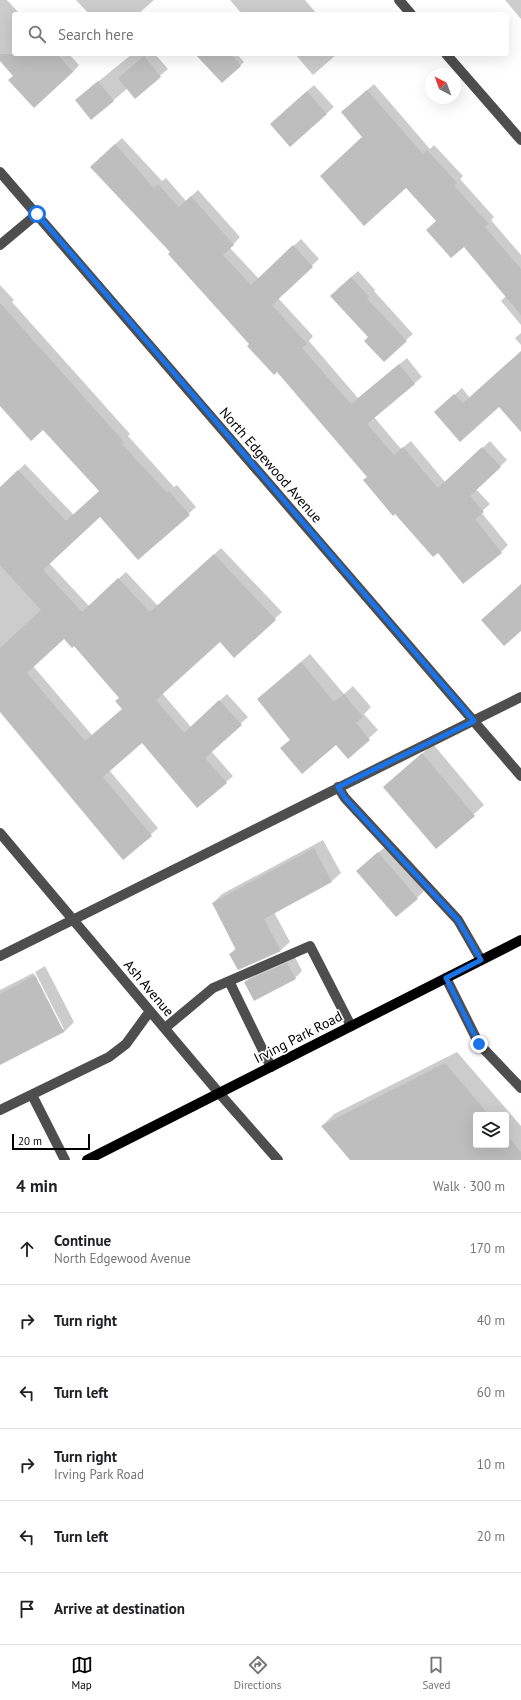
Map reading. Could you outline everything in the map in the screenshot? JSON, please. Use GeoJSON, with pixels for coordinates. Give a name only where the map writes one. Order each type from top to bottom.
{"type":"FeatureCollection","features":[{"type":"Feature","properties":{"kind":"main road","name":"Irving Park Road"},"geometry":{"type":"LineString","coordinates":[[87,1160],[521,940]]}},
{"type":"Feature","properties":{"kind":"street"},"geometry":{"type":"LineString","coordinates":[[399,0],[410,12]]}},
{"type":"Feature","properties":{"kind":"street"},"geometry":{"type":"LineString","coordinates":[[448,56],[521,140]]}},
{"type":"Feature","properties":{"kind":"street","name":"North Edgewood Avenue"},"geometry":{"type":"LineString","coordinates":[[0,172],[521,776]]}},
{"type":"Feature","properties":{"kind":"street"},"geometry":{"type":"LineString","coordinates":[[0,245],[37,214]]}},
{"type":"Feature","properties":{"kind":"street"},"geometry":{"type":"LineString","coordinates":[[0,956],[521,697]]}},
{"type":"Feature","properties":{"kind":"street"},"geometry":{"type":"LineString","coordinates":[[338,787],[345,798],[458,920],[481,960]]}},
{"type":"Feature","properties":{"kind":"street","name":"Ash Avenue"},"geometry":{"type":"LineString","coordinates":[[0,833],[219,1093],[278,1160]]}},
{"type":"Feature","properties":{"kind":"street"},"geometry":{"type":"LineString","coordinates":[[165,1028],[213,988],[310,946],[351,1026]]}},
{"type":"Feature","properties":{"kind":"street"},"geometry":{"type":"LineString","coordinates":[[446,978],[479,1044],[521,1088]]}},
{"type":"Feature","properties":{"kind":"street"},"geometry":{"type":"LineString","coordinates":[[229,981],[271,1067]]}},
{"type":"Feature","properties":{"kind":"street"},"geometry":{"type":"LineString","coordinates":[[0,1110],[109,1057],[126,1044],[150,1011]]}},
{"type":"Feature","properties":{"kind":"street"},"geometry":{"type":"LineString","coordinates":[[32,1094],[65,1160]]}},
{"type":"Feature","properties":{"kind":"building"},"geometry":{"type":"Polygon","coordinates":[[[0,54],[12,54],[12,56],[59,56],[73,72],[34,108],[8,80],[13,76],[0,61],[0,54]]]}},
{"type":"Feature","properties":{"kind":"building"},"geometry":{"type":"Polygon","coordinates":[[[144,56],[161,77],[135,99],[118,78],[144,56]]]}},
{"type":"Feature","properties":{"kind":"building"},"geometry":{"type":"Polygon","coordinates":[[[197,56],[233,56],[241,66],[222,83],[197,56]]]}},
{"type":"Feature","properties":{"kind":"building"},"geometry":{"type":"Polygon","coordinates":[[[98,81],[114,101],[91,120],[75,100],[98,81]]]}},
{"type":"Feature","properties":{"kind":"building"},"geometry":{"type":"Polygon","coordinates":[[[367,90],[423,154],[427,150],[457,183],[454,186],[489,224],[485,227],[521,269],[521,315],[464,247],[451,258],[426,230],[436,221],[406,188],[364,226],[320,176],[362,137],[341,112],[367,90]]]}},
{"type":"Feature","properties":{"kind":"building"},"geometry":{"type":"Polygon","coordinates":[[[307,91],[327,114],[290,147],[270,124],[307,91]]]}},
{"type":"Feature","properties":{"kind":"building"},"geometry":{"type":"Polygon","coordinates":[[[115,144],[154,188],[158,184],[179,207],[191,196],[234,245],[223,255],[251,285],[293,245],[313,267],[272,305],[307,344],[302,348],[351,404],[399,364],[415,384],[367,424],[394,455],[403,447],[438,488],[482,447],[501,467],[470,496],[484,512],[475,519],[502,553],[463,584],[438,553],[433,557],[395,514],[393,516],[363,480],[367,477],[277,372],[274,375],[247,346],[249,344],[168,254],[170,252],[90,167],[115,144]]]}},
{"type":"Feature","properties":{"kind":"building"},"geometry":{"type":"Polygon","coordinates":[[[351,277],[369,297],[367,299],[407,341],[384,362],[364,341],[368,337],[330,296],[351,277]]]}},
{"type":"Feature","properties":{"kind":"building"},"geometry":{"type":"Polygon","coordinates":[[[0,303],[124,442],[122,444],[167,493],[169,491],[190,515],[138,560],[100,517],[43,570],[82,612],[118,578],[150,612],[214,554],[276,620],[234,658],[220,642],[156,700],[184,733],[219,700],[242,725],[205,758],[227,783],[197,808],[142,743],[103,777],[152,836],[123,860],[0,712],[0,648],[41,610],[0,565],[0,487],[18,470],[66,521],[99,491],[43,430],[31,441],[0,406],[0,303]],[[64,639],[27,673],[85,741],[122,709],[115,701],[119,698],[74,646],[72,648],[64,639]]]}},
{"type":"Feature","properties":{"kind":"building"},"geometry":{"type":"Polygon","coordinates":[[[521,351],[521,432],[499,407],[460,442],[434,412],[454,394],[463,403],[521,351]]]}},
{"type":"Feature","properties":{"kind":"building"},"geometry":{"type":"Polygon","coordinates":[[[521,584],[521,631],[504,646],[481,620],[521,584]]]}},
{"type":"Feature","properties":{"kind":"building"},"geometry":{"type":"Polygon","coordinates":[[[301,662],[334,702],[344,694],[363,717],[356,723],[370,740],[348,759],[336,745],[302,774],[280,748],[290,740],[257,699],[301,662]]]}},
{"type":"Feature","properties":{"kind":"building"},"geometry":{"type":"Polygon","coordinates":[[[422,753],[475,816],[436,849],[383,787],[422,753]]]}},
{"type":"Feature","properties":{"kind":"building"},"geometry":{"type":"Polygon","coordinates":[[[314,848],[332,882],[264,919],[281,951],[238,970],[229,954],[236,950],[212,903],[314,848]]]}},
{"type":"Feature","properties":{"kind":"building"},"geometry":{"type":"Polygon","coordinates":[[[378,852],[418,899],[396,917],[356,871],[378,852]]]}},
{"type":"Feature","properties":{"kind":"building"},"geometry":{"type":"Polygon","coordinates":[[[287,963],[296,979],[254,1001],[244,982],[287,963]]]}},
{"type":"Feature","properties":{"kind":"building"},"geometry":{"type":"Polygon","coordinates":[[[35,975],[64,1032],[0,1065],[0,994],[35,975]]]}},
{"type":"Feature","properties":{"kind":"building"},"geometry":{"type":"Polygon","coordinates":[[[445,1063],[486,1112],[473,1112],[473,1148],[509,1148],[509,1138],[521,1152],[521,1160],[350,1160],[321,1126],[445,1063]]]}},
{"type":"Feature","properties":{"kind":"route"},"geometry":{"type":"LineString","coordinates":[[37,214],[474,721],[338,787],[345,798],[458,920],[481,960],[446,978],[479,1044]]}}]}
